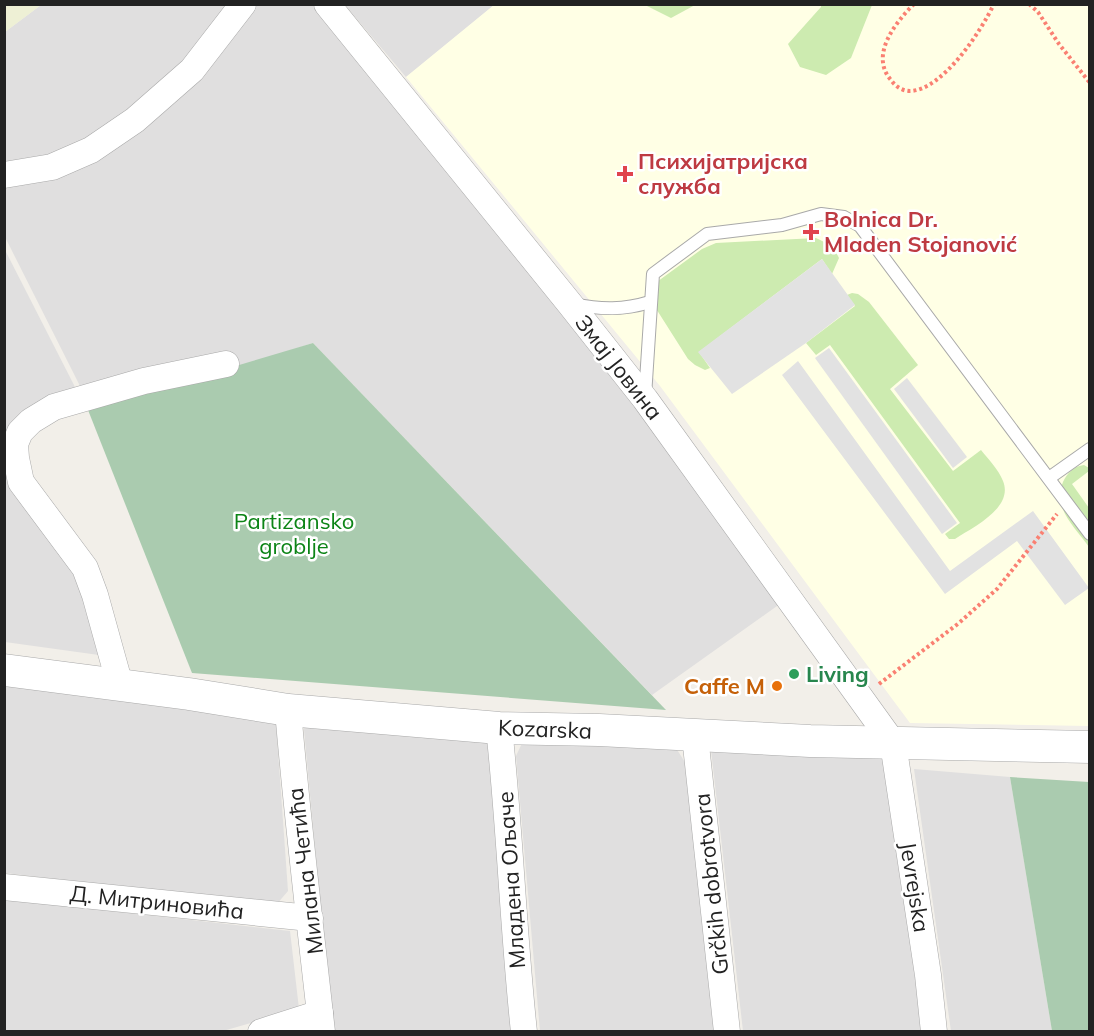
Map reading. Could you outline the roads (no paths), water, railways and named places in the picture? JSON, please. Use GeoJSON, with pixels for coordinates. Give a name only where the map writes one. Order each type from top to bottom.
{"type":"FeatureCollection","features":[{"type":"Feature","properties":{"kind":"street"},"geometry":{"type":"LineString","coordinates":[[4,175],[52,167],[91,150],[135,120],[192,70],[243,4]]}},
{"type":"Feature","properties":{"kind":"street","name":"Змај Јовина"},"geometry":{"type":"LineString","coordinates":[[327,4],[645,399],[893,743]]}},
{"type":"Feature","properties":{"kind":"street"},"geometry":{"type":"LineString","coordinates":[[120,685],[95,595],[85,568],[21,482],[15,444],[20,432],[31,421],[54,407],[144,381],[226,364]]}},
{"type":"Feature","properties":{"kind":"street","name":"Kozarska"},"geometry":{"type":"LineString","coordinates":[[4,670],[288,710],[499,728],[599,730],[893,743],[1089,747]]}},
{"type":"Feature","properties":{"kind":"street","name":"Милана Четића"},"geometry":{"type":"LineString","coordinates":[[288,710],[297,820],[321,1022]]}},
{"type":"Feature","properties":{"kind":"street","name":"Младена Ољаче"},"geometry":{"type":"LineString","coordinates":[[499,728],[507,800],[516,959],[524,1032]]}},
{"type":"Feature","properties":{"kind":"street","name":"Grčkih dobrotvora"},"geometry":{"type":"LineString","coordinates":[[695,736],[727,1032]]}},
{"type":"Feature","properties":{"kind":"street","name":"Jevrejska"},"geometry":{"type":"LineString","coordinates":[[893,743],[928,975],[934,1032]]}},
{"type":"Feature","properties":{"kind":"street","name":"Д. Митриновића"},"geometry":{"type":"LineString","coordinates":[[4,887],[310,918]]}},
{"type":"Feature","properties":{"kind":"street"},"geometry":{"type":"LineString","coordinates":[[261,1032],[321,1022]]}},
{"type":"Feature","properties":{"kind":"lane"},"geometry":{"type":"LineString","coordinates":[[645,399],[653,274],[707,234],[782,225],[821,214],[844,217],[860,226],[884,256],[1089,534]]}},
{"type":"Feature","properties":{"kind":"lane"},"geometry":{"type":"LineString","coordinates":[[570,303],[592,308],[613,309],[650,302]]}},
{"type":"Feature","properties":{"kind":"lane"},"geometry":{"type":"LineString","coordinates":[[1049,478],[1089,449]]}},
{"type":"Feature","properties":{"kind":"place","name":"Психијатријска служба"},"geometry":{"type":"Point","coordinates":[625,174]}},
{"type":"Feature","properties":{"kind":"place","name":"Bolnica Dr. Mladen Stojanović"},"geometry":{"type":"Point","coordinates":[811,232]}},
{"type":"Feature","properties":{"kind":"place","name":"Living"},"geometry":{"type":"Point","coordinates":[794,674]}},
{"type":"Feature","properties":{"kind":"place","name":"Caffe M"},"geometry":{"type":"Point","coordinates":[777,686]}},
{"type":"Feature","properties":{"kind":"park label","name":"Partizansko groblje"},"geometry":{"type":"Point","coordinates":[294,534]}}]}
